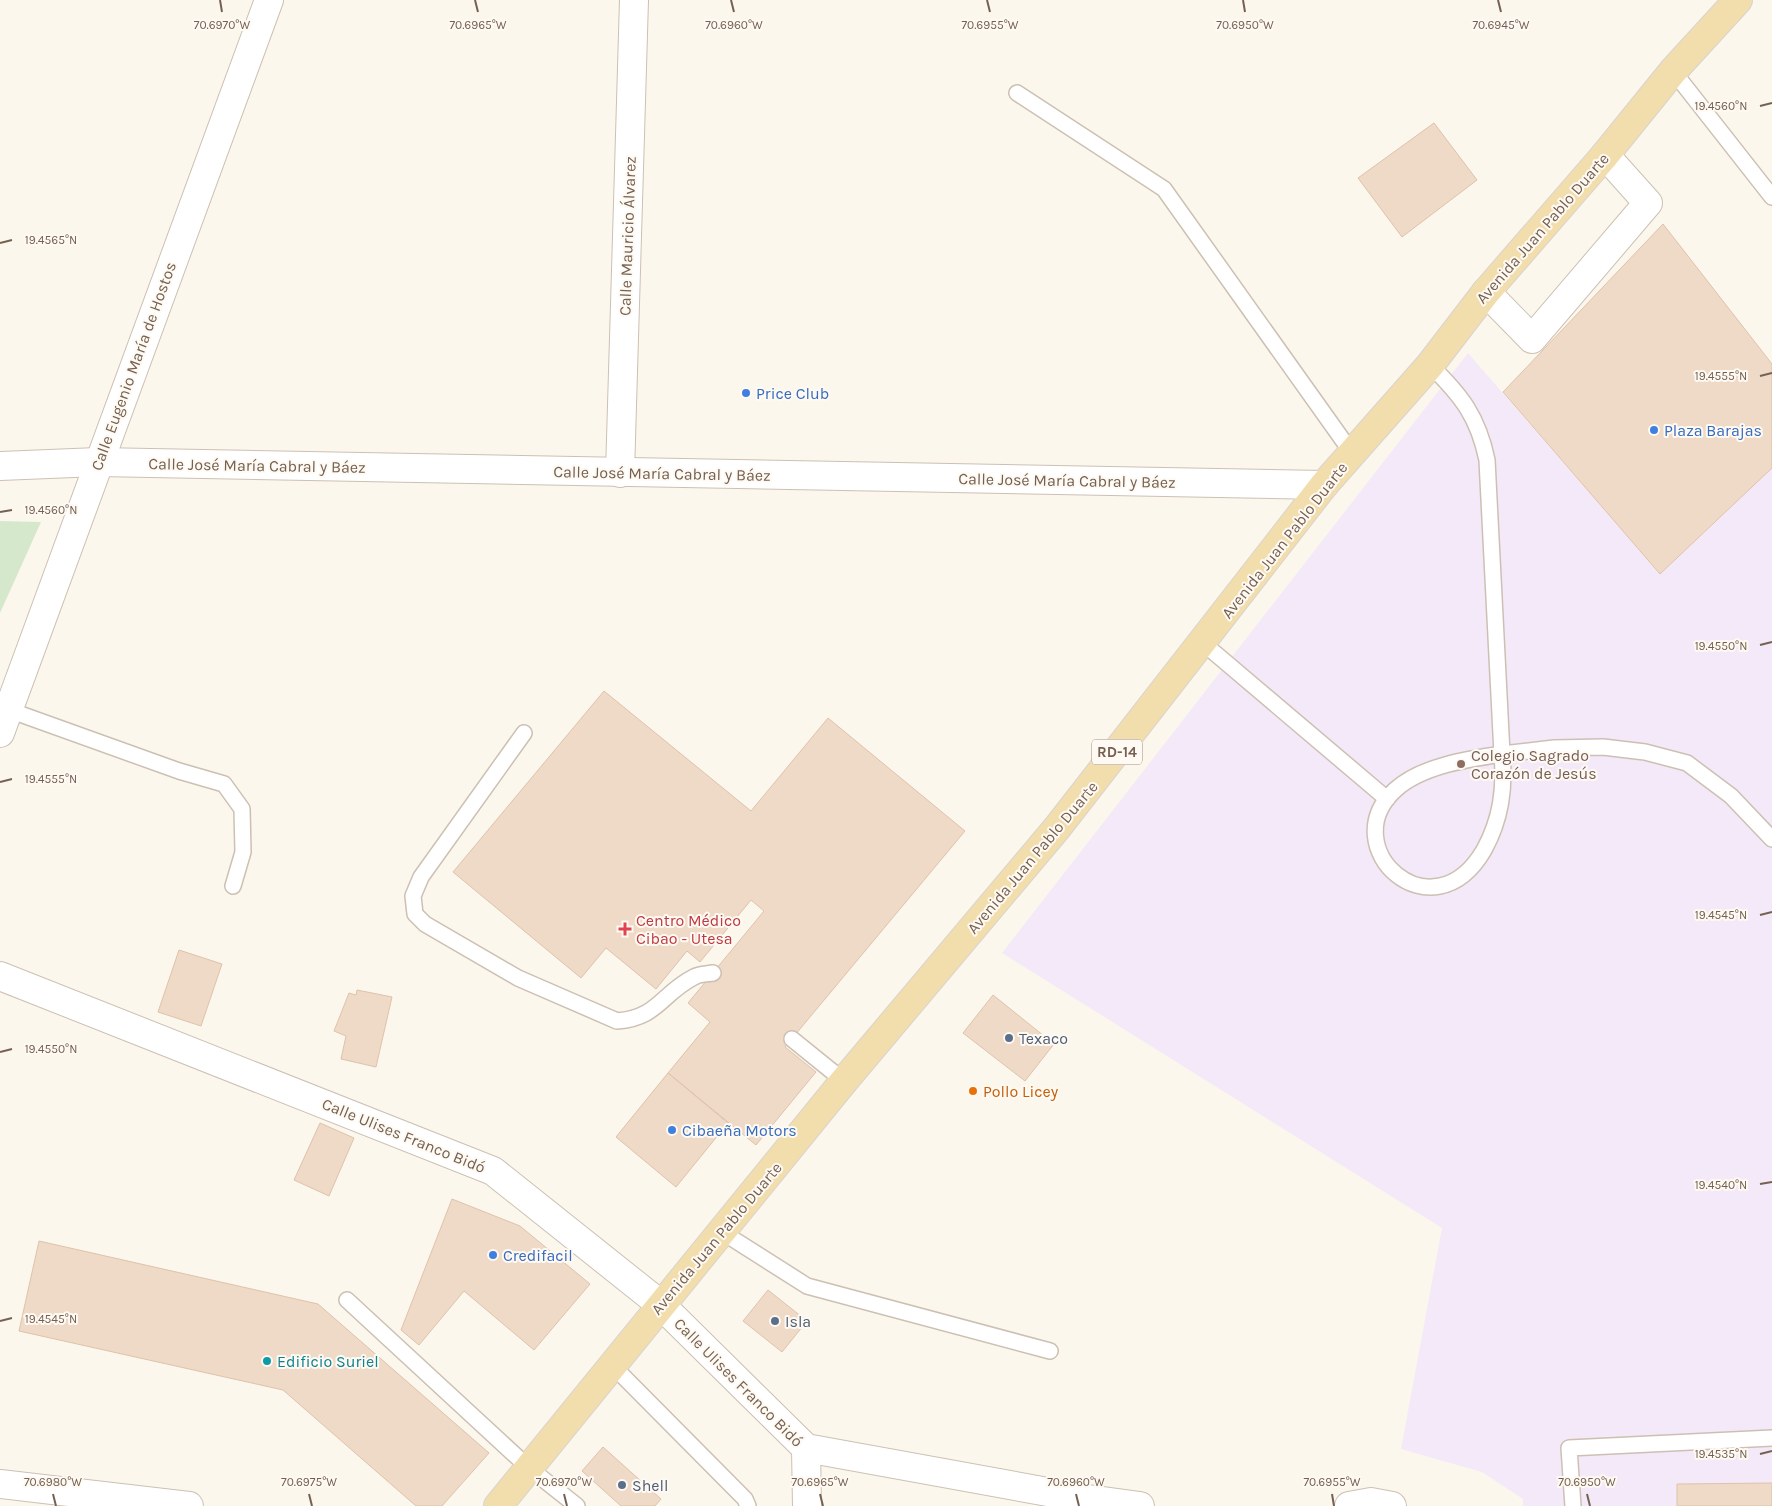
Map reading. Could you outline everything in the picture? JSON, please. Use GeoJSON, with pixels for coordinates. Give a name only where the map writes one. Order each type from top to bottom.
{"type":"FeatureCollection","features":[{"type":"Feature","properties":{"kind":"main road","name":"Avenida Juan Pablo Duarte"},"geometry":{"type":"LineString","coordinates":[[498,1506],[660,1304],[722,1232],[844,1081],[1057,828],[1203,643],[1324,485],[1430,366],[1486,292],[1604,155],[1673,71],[1738,0]]}},
{"type":"Feature","properties":{"kind":"street","name":"Calle Eugenio María de Hostos"},"geometry":{"type":"LineString","coordinates":[[4,722],[269,0]]}},
{"type":"Feature","properties":{"kind":"street","name":"Calle Mauricio Álvarez"},"geometry":{"type":"LineString","coordinates":[[620,473],[634,0]]}},
{"type":"Feature","properties":{"kind":"street"},"geometry":{"type":"LineString","coordinates":[[1486,292],[1532,339],[1648,202],[1604,155]]}},
{"type":"Feature","properties":{"kind":"street","name":"Calle José María Cabral y Báez"},"geometry":{"type":"LineString","coordinates":[[0,466],[98,462],[1324,485]]}},
{"type":"Feature","properties":{"kind":"street","name":"Calle Ulises Franco Bidó"},"geometry":{"type":"LineString","coordinates":[[0,976],[493,1171],[660,1304],[806,1448],[1081,1498],[1140,1506]]}},
{"type":"Feature","properties":{"kind":"street"},"geometry":{"type":"LineString","coordinates":[[806,1448],[808,1506]]}},
{"type":"Feature","properties":{"kind":"street"},"geometry":{"type":"LineString","coordinates":[[0,1484],[189,1506]]}},
{"type":"Feature","properties":{"kind":"street"},"geometry":{"type":"LineString","coordinates":[[1349,1506],[1371,1502],[1392,1506]]}},
{"type":"Feature","properties":{"kind":"lane"},"geometry":{"type":"LineString","coordinates":[[1673,71],[1772,197]]}},
{"type":"Feature","properties":{"kind":"lane"},"geometry":{"type":"LineString","coordinates":[[1017,93],[1164,189],[1352,453]]}},
{"type":"Feature","properties":{"kind":"lane"},"geometry":{"type":"LineString","coordinates":[[1430,366],[1466,403],[1478,426],[1487,460],[1502,754],[1504,779],[1502,806],[1492,836],[1476,862],[1460,878],[1438,887],[1414,885],[1394,874],[1380,857],[1376,833],[1379,816],[1387,799],[1396,789],[1434,768],[1466,759],[1502,754],[1554,748],[1603,747],[1645,752],[1687,764],[1731,796],[1772,839]]}},
{"type":"Feature","properties":{"kind":"lane"},"geometry":{"type":"LineString","coordinates":[[1203,643],[1387,799]]}},
{"type":"Feature","properties":{"kind":"lane"},"geometry":{"type":"LineString","coordinates":[[4,722],[224,784],[242,808],[243,852],[233,886]]}},
{"type":"Feature","properties":{"kind":"lane"},"geometry":{"type":"LineString","coordinates":[[524,733],[421,877],[413,896],[415,914],[433,930],[518,978],[617,1021],[634,1020],[651,1012],[695,976],[713,973]]}},
{"type":"Feature","properties":{"kind":"lane"},"geometry":{"type":"LineString","coordinates":[[792,1038],[844,1081]]}},
{"type":"Feature","properties":{"kind":"lane"},"geometry":{"type":"LineString","coordinates":[[722,1232],[808,1286],[1050,1351]]}},
{"type":"Feature","properties":{"kind":"lane"},"geometry":{"type":"LineString","coordinates":[[348,1300],[529,1468],[577,1506]]}},
{"type":"Feature","properties":{"kind":"lane"},"geometry":{"type":"LineString","coordinates":[[612,1365],[745,1499],[748,1506]]}},
{"type":"Feature","properties":{"kind":"lane"},"geometry":{"type":"LineString","coordinates":[[1573,1506],[1569,1448],[1772,1438]]}},
{"type":"Feature","properties":{"kind":"shaded area","name":"Colegio Sagrado Corazón de Jesús"},"geometry":{"type":"Polygon","coordinates":[[[1468,353],[1660,574],[1772,468],[1772,1506],[1523,1506],[1523,1499],[1482,1472],[1401,1449],[1442,1228],[1002,953],[1468,353]]]}},
{"type":"Feature","properties":{"kind":"green space"},"geometry":{"type":"Polygon","coordinates":[[[0,521],[41,522],[0,613],[0,521]]]}},
{"type":"Feature","properties":{"kind":"building"},"geometry":{"type":"Polygon","coordinates":[[[1434,123],[1477,180],[1402,237],[1358,178],[1434,123]]]}},
{"type":"Feature","properties":{"kind":"building","name":"Plaza Barajas"},"geometry":{"type":"Polygon","coordinates":[[[1663,224],[1772,364],[1772,468],[1660,574],[1503,392],[1663,224]]]}},
{"type":"Feature","properties":{"kind":"building","name":"Centro Médico Cibao - Utesa"},"geometry":{"type":"Polygon","coordinates":[[[604,691],[751,811],[828,718],[965,831],[785,1047],[816,1072],[756,1145],[668,1073],[710,1022],[688,1003],[764,911],[751,900],[700,962],[687,951],[656,989],[606,948],[581,978],[453,872],[604,691]]]}},
{"type":"Feature","properties":{"kind":"building"},"geometry":{"type":"Polygon","coordinates":[[[179,950],[222,964],[201,1026],[158,1012],[179,950]]]}},
{"type":"Feature","properties":{"kind":"building"},"geometry":{"type":"Polygon","coordinates":[[[357,990],[392,997],[376,1067],[341,1059],[346,1036],[334,1031],[349,993],[356,995],[357,990]]]}},
{"type":"Feature","properties":{"kind":"building","name":"Texaco"},"geometry":{"type":"Polygon","coordinates":[[[993,995],[1054,1044],[1025,1081],[963,1033],[993,995]]]}},
{"type":"Feature","properties":{"kind":"building","name":"Cibaeña Motors"},"geometry":{"type":"Polygon","coordinates":[[[668,1073],[728,1123],[676,1187],[616,1137],[668,1073]]]}},
{"type":"Feature","properties":{"kind":"building"},"geometry":{"type":"Polygon","coordinates":[[[320,1123],[354,1138],[329,1196],[294,1180],[320,1123]]]}},
{"type":"Feature","properties":{"kind":"building","name":"Credifacil"},"geometry":{"type":"Polygon","coordinates":[[[452,1199],[520,1226],[590,1284],[534,1350],[464,1291],[419,1345],[401,1330],[452,1199]]]}},
{"type":"Feature","properties":{"kind":"building","name":"Edificio Suriel"},"geometry":{"type":"Polygon","coordinates":[[[39,1241],[318,1304],[489,1453],[442,1506],[416,1506],[283,1390],[19,1331],[39,1241]]]}},
{"type":"Feature","properties":{"kind":"building","name":"Isla"},"geometry":{"type":"Polygon","coordinates":[[[768,1290],[807,1321],[782,1352],[743,1321],[768,1290]]]}},
{"type":"Feature","properties":{"kind":"building","name":"Shell"},"geometry":{"type":"Polygon","coordinates":[[[603,1447],[661,1499],[655,1506],[621,1506],[582,1471],[603,1447]]]}},
{"type":"Feature","properties":{"kind":"building"},"geometry":{"type":"Polygon","coordinates":[[[1772,1483],[1772,1506],[1677,1506],[1677,1484],[1772,1483]]]}},
{"type":"Feature","properties":{"kind":"place","name":"Price Club"},"geometry":{"type":"Point","coordinates":[746,393]}},
{"type":"Feature","properties":{"kind":"place","name":"Plaza Barajas"},"geometry":{"type":"Point","coordinates":[1654,430]}},
{"type":"Feature","properties":{"kind":"place","name":"Colegio Sagrado Corazón de Jesús"},"geometry":{"type":"Point","coordinates":[1461,764]}},
{"type":"Feature","properties":{"kind":"place","name":"Centro Médico Cibao - Utesa"},"geometry":{"type":"Point","coordinates":[625,929]}},
{"type":"Feature","properties":{"kind":"place","name":"Texaco"},"geometry":{"type":"Point","coordinates":[1009,1038]}},
{"type":"Feature","properties":{"kind":"place","name":"Pollo Licey"},"geometry":{"type":"Point","coordinates":[973,1091]}},
{"type":"Feature","properties":{"kind":"place","name":"Cibaeña Motors"},"geometry":{"type":"Point","coordinates":[672,1130]}},
{"type":"Feature","properties":{"kind":"place","name":"Credifacil"},"geometry":{"type":"Point","coordinates":[493,1255]}},
{"type":"Feature","properties":{"kind":"place","name":"Isla"},"geometry":{"type":"Point","coordinates":[775,1321]}},
{"type":"Feature","properties":{"kind":"place","name":"Edificio Suriel"},"geometry":{"type":"Point","coordinates":[267,1361]}},
{"type":"Feature","properties":{"kind":"place","name":"Shell"},"geometry":{"type":"Point","coordinates":[622,1485]}}]}
